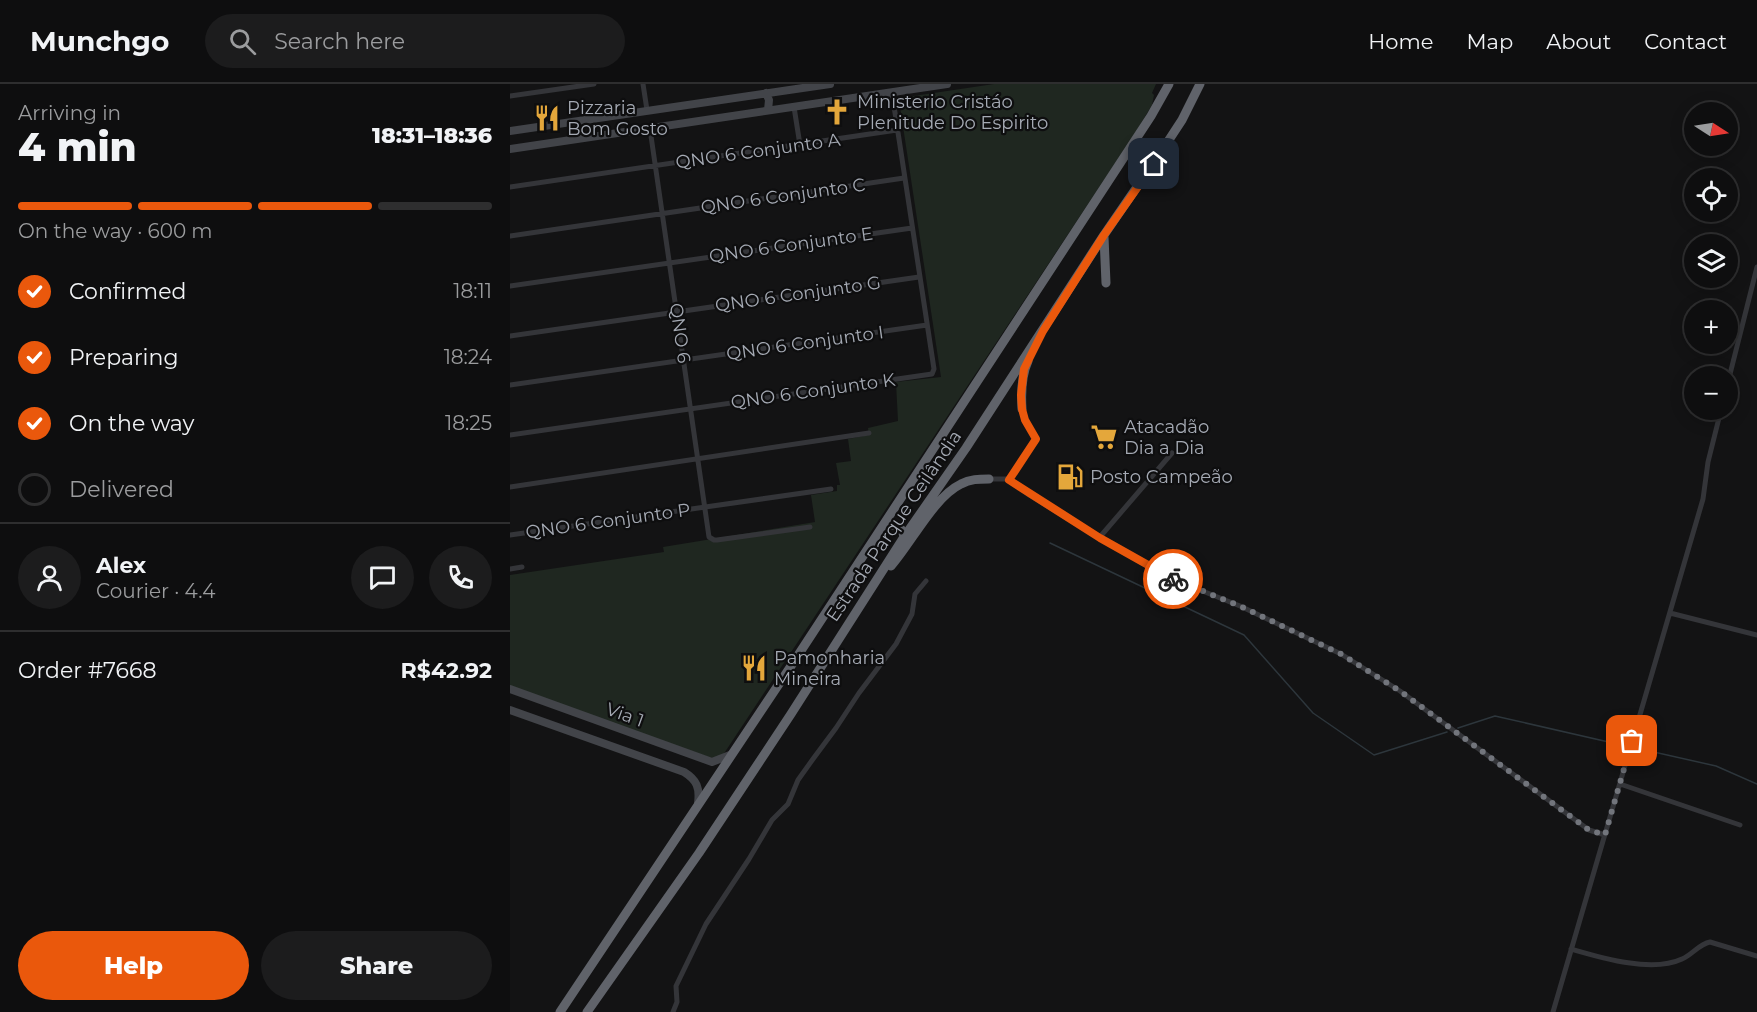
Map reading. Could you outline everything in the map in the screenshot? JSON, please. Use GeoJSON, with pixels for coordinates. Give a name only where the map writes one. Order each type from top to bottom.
{"type":"FeatureCollection","features":[{"type":"Feature","properties":{"kind":"highway","name":"Estrada Parque Ceilândia"},"geometry":{"type":"LineString","coordinates":[[560,1012],[1057,262],[1169,84]]}},
{"type":"Feature","properties":{"kind":"highway","name":"Estrada Parque Ceilândia"},"geometry":{"type":"LineString","coordinates":[[587,1012],[699,853],[791,714],[904,537],[966,448],[1104,235],[1182,120],[1200,84]]}},
{"type":"Feature","properties":{"kind":"highway"},"geometry":{"type":"LineString","coordinates":[[1104,235],[1106,283]]}},
{"type":"Feature","properties":{"kind":"highway"},"geometry":{"type":"LineString","coordinates":[[1022,409],[1024,369],[1043,331]]}},
{"type":"Feature","properties":{"kind":"highway"},"geometry":{"type":"LineString","coordinates":[[880,574],[892,566],[936,504],[948,492],[973,479],[989,479]]}},
{"type":"Feature","properties":{"kind":"highway"},"geometry":{"type":"LineString","coordinates":[[884,525],[898,526],[904,537]]}},
{"type":"Feature","properties":{"kind":"main road"},"geometry":{"type":"LineString","coordinates":[[510,149],[515,140],[510,131],[831,84]]}},
{"type":"Feature","properties":{"kind":"main road"},"geometry":{"type":"LineString","coordinates":[[510,149],[947,84]]}},
{"type":"Feature","properties":{"kind":"main road"},"geometry":{"type":"LineString","coordinates":[[781,90],[779,103],[783,107]]}},
{"type":"Feature","properties":{"kind":"main road"},"geometry":{"type":"LineString","coordinates":[[766,93],[770,100],[768,110]]}},
{"type":"Feature","properties":{"kind":"main road"},"geometry":{"type":"LineString","coordinates":[[528,128],[525,138],[528,146]]}},
{"type":"Feature","properties":{"kind":"main road","name":"Via 1"},"geometry":{"type":"LineString","coordinates":[[510,689],[712,762],[730,755]]}},
{"type":"Feature","properties":{"kind":"main road","name":"Via 1"},"geometry":{"type":"LineString","coordinates":[[510,710],[684,772],[698,784],[698,803]]}},
{"type":"Feature","properties":{"kind":"street"},"geometry":{"type":"LineString","coordinates":[[510,96],[594,84]]}},
{"type":"Feature","properties":{"kind":"street"},"geometry":{"type":"LineString","coordinates":[[643,84],[647,110]]}},
{"type":"Feature","properties":{"kind":"street"},"geometry":{"type":"LineString","coordinates":[[892,93],[927,325]]}},
{"type":"Feature","properties":{"kind":"street"},"geometry":{"type":"LineString","coordinates":[[794,107],[800,145]]}},
{"type":"Feature","properties":{"kind":"street","name":"QNO 6"},"geometry":{"type":"LineString","coordinates":[[650,129],[709,537],[717,540],[810,527]]}},
{"type":"Feature","properties":{"kind":"street","name":"QNO 6 Conjunto A"},"geometry":{"type":"LineString","coordinates":[[510,188],[897,130]]}},
{"type":"Feature","properties":{"kind":"street","name":"QNO 6 Conjunto C"},"geometry":{"type":"LineString","coordinates":[[510,236],[904,178]]}},
{"type":"Feature","properties":{"kind":"street","name":"QNO 6 Conjunto E"},"geometry":{"type":"LineString","coordinates":[[510,286],[912,228]]}},
{"type":"Feature","properties":{"kind":"street"},"geometry":{"type":"LineString","coordinates":[[1732,366],[1757,267]]}},
{"type":"Feature","properties":{"kind":"street","name":"QNO 6 Conjunto G"},"geometry":{"type":"LineString","coordinates":[[510,336],[919,276]]}},
{"type":"Feature","properties":{"kind":"street","name":"QNO 6 Conjunto I"},"geometry":{"type":"LineString","coordinates":[[510,385],[927,325]]}},
{"type":"Feature","properties":{"kind":"street","name":"QNO 6 Conjunto K"},"geometry":{"type":"LineString","coordinates":[[510,435],[930,374],[933,372],[927,325]]}},
{"type":"Feature","properties":{"kind":"street"},"geometry":{"type":"LineString","coordinates":[[1009,480],[1036,439],[1025,420],[1022,409]]}},
{"type":"Feature","properties":{"kind":"street"},"geometry":{"type":"LineString","coordinates":[[1553,1012],[1703,499],[1708,462],[1718,420]]}},
{"type":"Feature","properties":{"kind":"street"},"geometry":{"type":"LineString","coordinates":[[510,487],[869,433]]}},
{"type":"Feature","properties":{"kind":"street"},"geometry":{"type":"LineString","coordinates":[[1100,538],[1172,453]]}},
{"type":"Feature","properties":{"kind":"street"},"geometry":{"type":"LineString","coordinates":[[989,479],[1009,480],[1100,538],[1166,576],[1240,606],[1341,654],[1400,691],[1589,830],[1605,835]]}},
{"type":"Feature","properties":{"kind":"street","name":"QNO 6 Conjunto P"},"geometry":{"type":"LineString","coordinates":[[510,536],[831,489]]}},
{"type":"Feature","properties":{"kind":"street"},"geometry":{"type":"LineString","coordinates":[[510,569],[522,567]]}},
{"type":"Feature","properties":{"kind":"street"},"geometry":{"type":"LineString","coordinates":[[673,1012],[677,1002],[676,986],[706,924],[772,820],[788,804],[798,780],[896,644],[912,614],[915,594],[926,581]]}},
{"type":"Feature","properties":{"kind":"street"},"geometry":{"type":"LineString","coordinates":[[1670,613],[1757,635]]}},
{"type":"Feature","properties":{"kind":"street"},"geometry":{"type":"LineString","coordinates":[[1620,784],[1740,825]]}},
{"type":"Feature","properties":{"kind":"street"},"geometry":{"type":"LineString","coordinates":[[1571,949],[1605,959],[1636,964],[1666,964],[1683,959],[1705,943],[1710,942],[1757,957]]}},
{"type":"Feature","properties":{"kind":"shaded area"},"geometry":{"type":"Polygon","coordinates":[[[994,84],[1156,84],[1152,93],[1154,95],[1152,105],[1135,133],[723,755],[714,759],[510,687],[510,575],[664,552],[663,547],[815,522],[811,495],[837,491],[837,485],[840,485],[836,463],[851,461],[848,439],[869,435],[868,428],[898,421],[896,382],[941,377],[899,100],[900,98],[994,84]]]}},
{"type":"Feature","properties":{"kind":"waterway"},"geometry":{"type":"LineString","coordinates":[[1050,543],[1244,635],[1313,713],[1374,755],[1447,732]]}},
{"type":"Feature","properties":{"kind":"waterway"},"geometry":{"type":"LineString","coordinates":[[1458,728],[1495,716],[1626,746]]}},
{"type":"Feature","properties":{"kind":"waterway"},"geometry":{"type":"LineString","coordinates":[[1636,748],[1716,766],[1757,784]]}},
{"type":"Feature","properties":{"kind":"way so far"},"geometry":{"type":"LineString","coordinates":[[1173,579],[1240,606],[1341,654],[1400,691],[1589,830],[1605,835],[1632,741]]}},
{"type":"Feature","properties":{"kind":"place","name":"Ministerio Cristáo Plenitude Do Espirito"},"geometry":{"type":"Point","coordinates":[837,112]}},
{"type":"Feature","properties":{"kind":"place","name":"Pizzaria Bom Gosto"},"geometry":{"type":"Point","coordinates":[547,118]}},
{"type":"Feature","properties":{"kind":"place","name":"Atacadão Dia a Dia"},"geometry":{"type":"Point","coordinates":[1104,437]}},
{"type":"Feature","properties":{"kind":"place","name":"Posto Campeão"},"geometry":{"type":"Point","coordinates":[1070,477]}},
{"type":"Feature","properties":{"kind":"place","name":"Pamonharia Mineira"},"geometry":{"type":"Point","coordinates":[754,668]}},
{"type":"Feature","properties":{"kind":"route"},"geometry":{"type":"LineString","coordinates":[[1154,164],[1104,235],[1043,331],[1024,369],[1022,409],[1025,420],[1036,439],[1009,480],[1100,538],[1173,579]]}}]}
